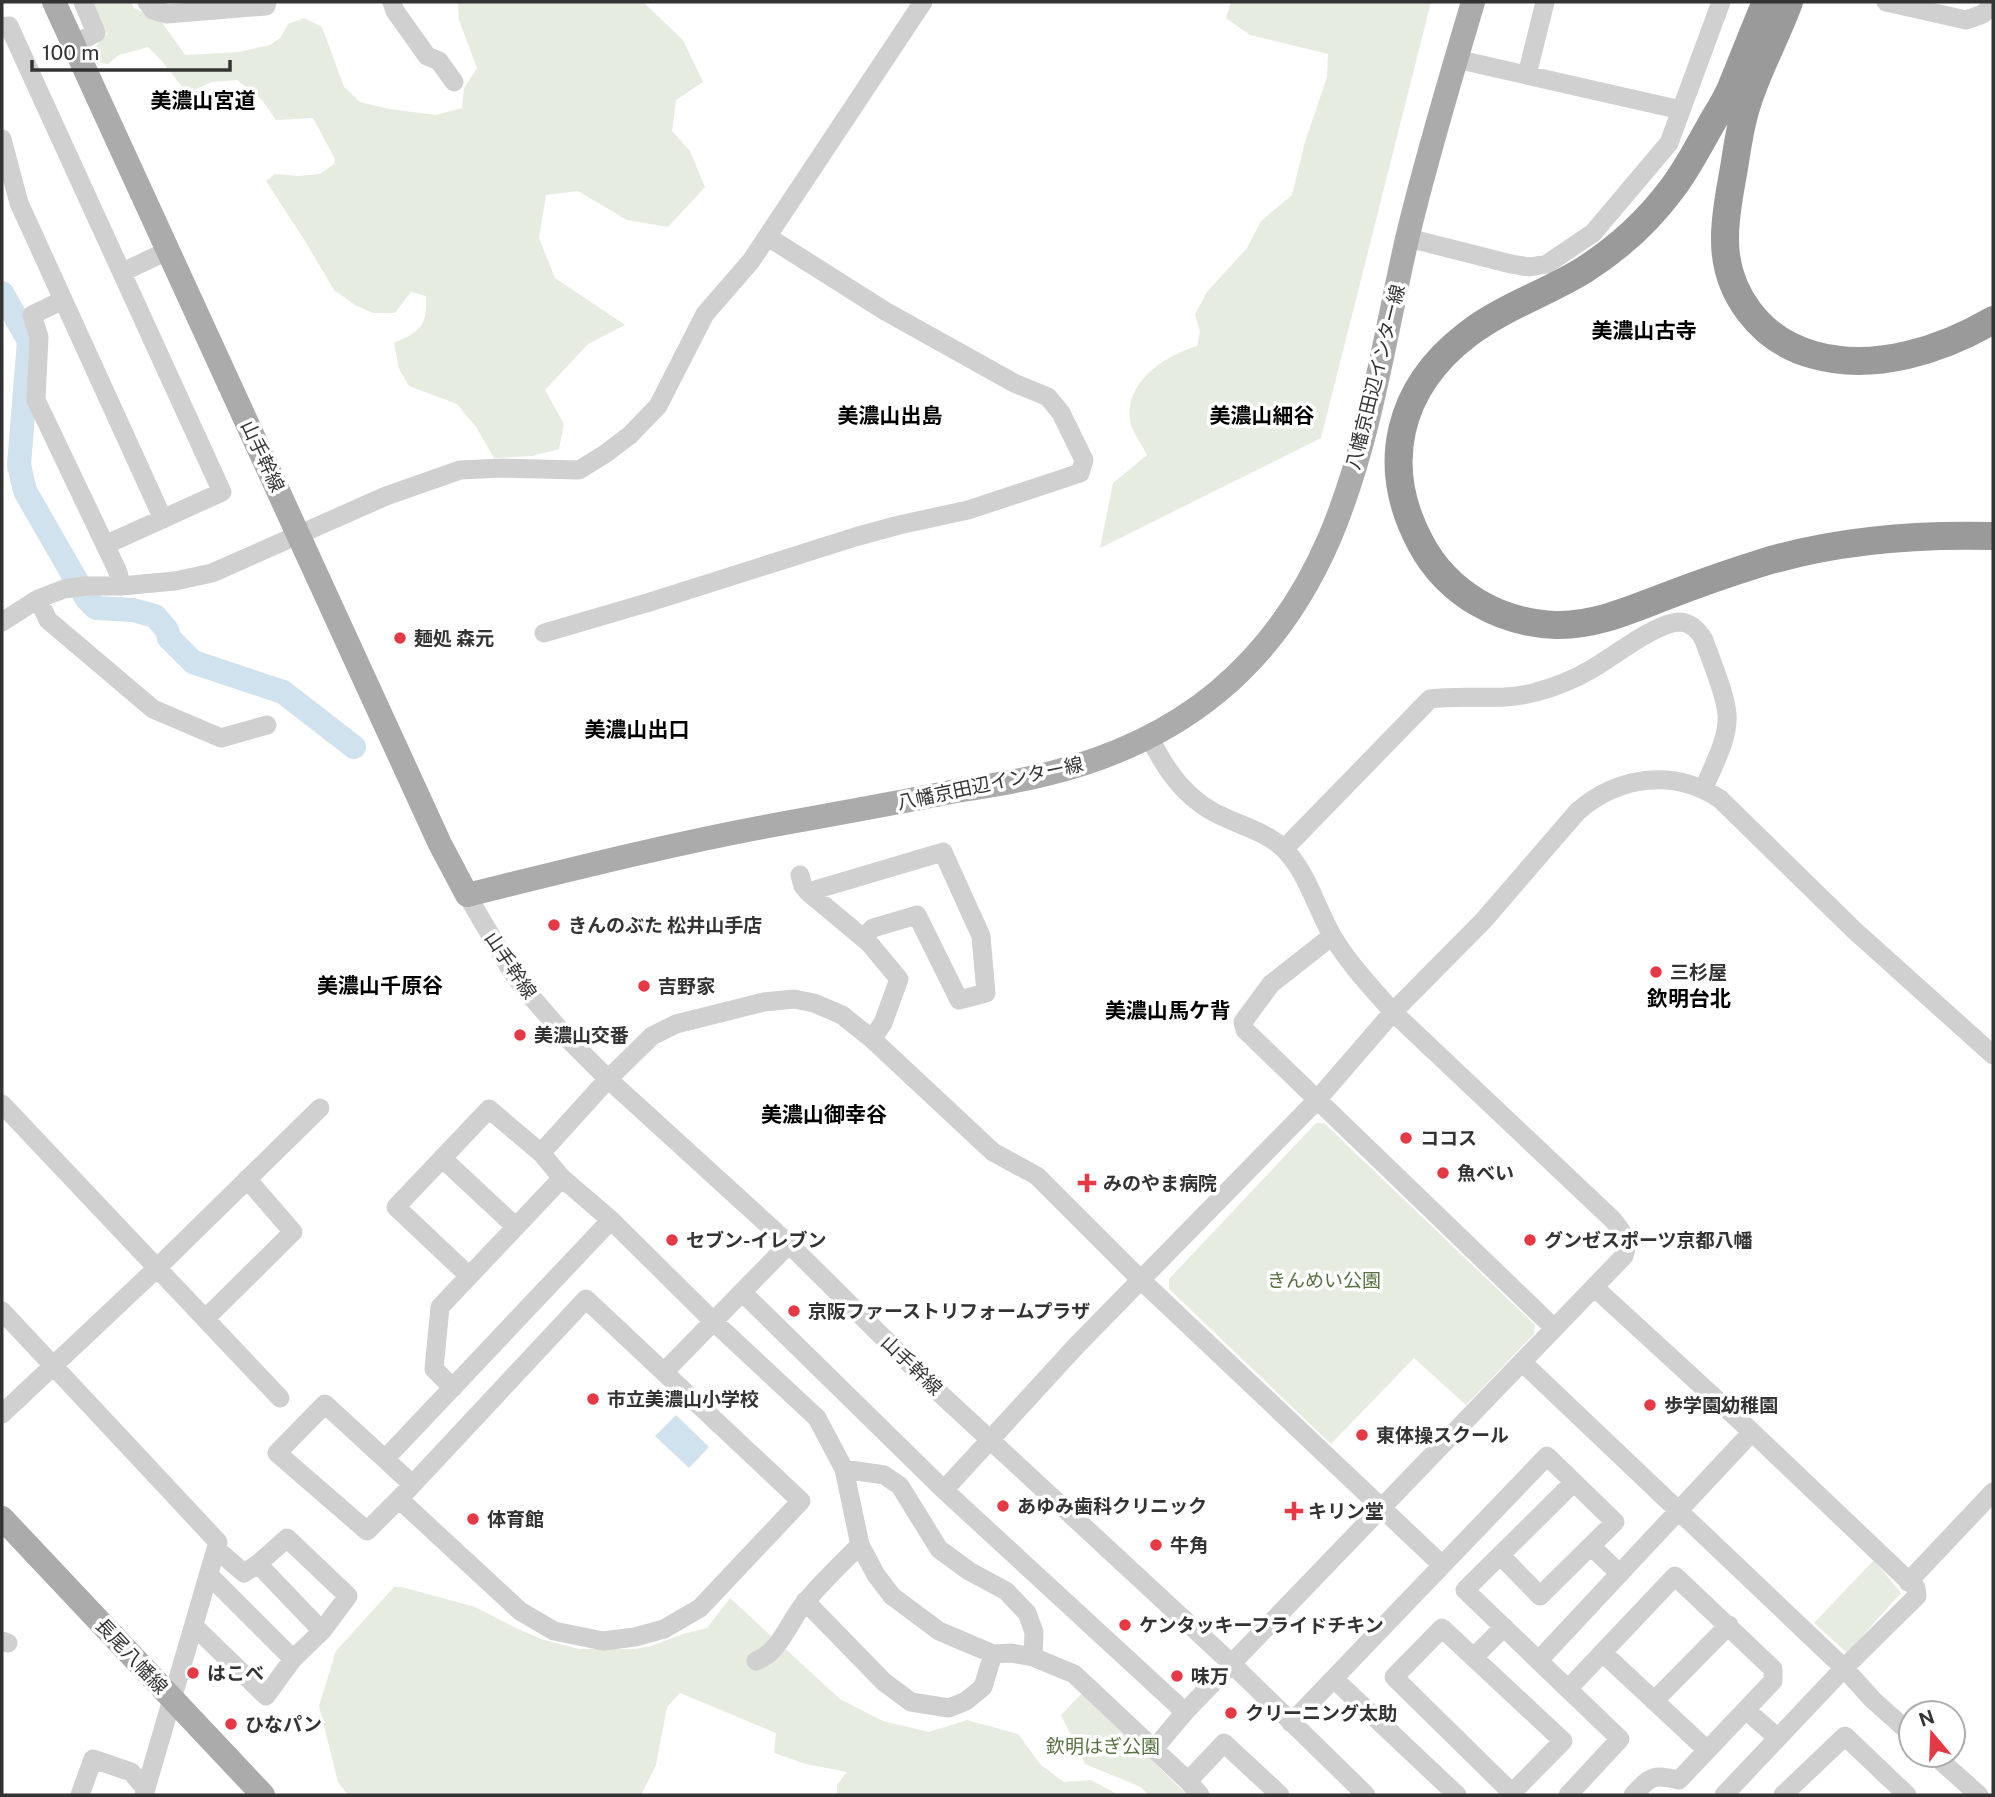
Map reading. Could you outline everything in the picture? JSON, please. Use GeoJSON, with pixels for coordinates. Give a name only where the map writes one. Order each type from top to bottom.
{"type":"FeatureCollection","features":[{"type":"Feature","properties":{"kind":"highway"},"geometry":{"type":"LineString","coordinates":[[1766,2],[1730,91],[1672,190],[1645,220],[1617,246],[1583,270],[1469,333],[1445,354],[1423,380],[1410,405],[1402,431],[1398,462],[1401,492],[1410,524],[1443,575],[1465,595],[1494,612],[1526,622],[1560,625],[1596,621],[1716,578],[1809,551],[1857,542],[1910,537],[1993,536]]}},
{"type":"Feature","properties":{"kind":"highway"},"geometry":{"type":"LineString","coordinates":[[1789,2],[1745,110],[1726,214],[1726,259],[1739,297],[1748,312],[1775,337],[1805,353],[1823,358],[1863,362],[1931,348],[1957,339],[1993,320]]}},
{"type":"Feature","properties":{"kind":"main road","name":"山手幹線"},"geometry":{"type":"LineString","coordinates":[[54,2],[440,844],[467,895]]}},
{"type":"Feature","properties":{"kind":"main road","name":"八幡京田辺インター線"},"geometry":{"type":"LineString","coordinates":[[467,895],[625,856],[748,830],[1046,775],[1124,750],[1150,738],[1182,720],[1212,698],[1239,674],[1277,631],[1298,599],[1329,539],[1341,509],[1373,401],[1408,238],[1473,2]]}},
{"type":"Feature","properties":{"kind":"main road","name":"長尾八幡線"},"geometry":{"type":"LineString","coordinates":[[2,1518],[263,1795]]}},
{"type":"Feature","properties":{"kind":"street"},"geometry":{"type":"LineString","coordinates":[[74,44],[96,33],[83,2]]}},
{"type":"Feature","properties":{"kind":"street"},"geometry":{"type":"LineString","coordinates":[[147,2],[153,10],[167,14],[266,6],[267,2]]}},
{"type":"Feature","properties":{"kind":"street"},"geometry":{"type":"LineString","coordinates":[[391,2],[395,12],[427,56],[439,61],[454,82]]}},
{"type":"Feature","properties":{"kind":"street"},"geometry":{"type":"LineString","coordinates":[[2,621],[38,599],[64,589],[175,581],[212,573],[386,496],[460,470],[579,470],[605,454],[630,435],[658,406],[705,314],[768,237],[923,2]]}},
{"type":"Feature","properties":{"kind":"street"},"geometry":{"type":"LineString","coordinates":[[1527,75],[1545,2]]}},
{"type":"Feature","properties":{"kind":"street"},"geometry":{"type":"LineString","coordinates":[[1408,238],[1529,267],[1547,264],[1593,233],[1669,143],[1721,2]]}},
{"type":"Feature","properties":{"kind":"street"},"geometry":{"type":"LineString","coordinates":[[1886,2],[1966,20],[1983,14],[1993,4]]}},
{"type":"Feature","properties":{"kind":"street"},"geometry":{"type":"LineString","coordinates":[[2,27],[9,26],[222,492],[105,545]]}},
{"type":"Feature","properties":{"kind":"street"},"geometry":{"type":"LineString","coordinates":[[1456,59],[1681,110]]}},
{"type":"Feature","properties":{"kind":"street"},"geometry":{"type":"LineString","coordinates":[[2,139],[19,203],[163,519]]}},
{"type":"Feature","properties":{"kind":"street"},"geometry":{"type":"LineString","coordinates":[[544,632],[650,602],[855,537],[968,510],[1080,473],[1084,460],[1061,413],[1048,397],[1014,383],[885,311],[768,237]]}},
{"type":"Feature","properties":{"kind":"street"},"geometry":{"type":"LineString","coordinates":[[123,272],[167,251]]}},
{"type":"Feature","properties":{"kind":"street"},"geometry":{"type":"LineString","coordinates":[[63,300],[32,315],[39,337],[36,400],[118,572],[121,586]]}},
{"type":"Feature","properties":{"kind":"street"},"geometry":{"type":"LineString","coordinates":[[38,599],[48,620],[153,709],[221,738],[267,725]]}},
{"type":"Feature","properties":{"kind":"street"},"geometry":{"type":"LineString","coordinates":[[1284,849],[1425,702],[1435,699],[1506,697],[1556,686],[1588,672],[1639,639],[1675,622],[1691,625],[1699,631],[1717,678],[1727,716],[1724,736],[1704,788]]}},
{"type":"Feature","properties":{"kind":"street"},"geometry":{"type":"LineString","coordinates":[[1150,738],[1170,773],[1196,800],[1284,849],[1303,877],[1332,936],[1354,967],[1393,1012],[1613,1220],[1626,1237],[1628,1247],[1624,1256],[1523,1363],[1185,1712],[1154,1749]]}},
{"type":"Feature","properties":{"kind":"street"},"geometry":{"type":"LineString","coordinates":[[944,1490],[1077,1345],[1317,1100],[1393,1012],[1483,921],[1569,821],[1588,802],[1619,786],[1653,779],[1683,781],[1704,788],[1720,799],[1854,930],[1993,1055]]}},
{"type":"Feature","properties":{"kind":"street"},"geometry":{"type":"LineString","coordinates":[[863,938],[873,929],[917,915],[959,1000],[986,993],[981,936],[943,852],[804,883],[863,938],[869,943],[899,979],[883,1023],[872,1039]]}},
{"type":"Feature","properties":{"kind":"street","name":"山手幹線"},"geometry":{"type":"LineString","coordinates":[[467,895],[522,986],[569,1040],[789,1244],[932,1386],[1231,1664],[1366,1795]]}},
{"type":"Feature","properties":{"kind":"street"},"geometry":{"type":"LineString","coordinates":[[1332,936],[1271,984],[1243,1022],[1245,1030],[1555,1328]]}},
{"type":"Feature","properties":{"kind":"street"},"geometry":{"type":"LineString","coordinates":[[541,1153],[608,1079],[652,1036],[676,1024],[764,1002],[794,999],[814,1003],[842,1014],[993,1152],[1037,1176],[1141,1280],[1442,1565]]}},
{"type":"Feature","properties":{"kind":"street"},"geometry":{"type":"LineString","coordinates":[[2,1104],[280,1398]]}},
{"type":"Feature","properties":{"kind":"street"},"geometry":{"type":"LineString","coordinates":[[2,1414],[157,1268],[320,1108]]}},
{"type":"Feature","properties":{"kind":"street"},"geometry":{"type":"LineString","coordinates":[[469,1276],[396,1207],[489,1109],[541,1153],[562,1178],[611,1220],[714,1322],[817,1418],[844,1469],[860,1545],[876,1575],[892,1596],[939,1632],[993,1654],[1011,1653],[1033,1657],[1074,1674],[1194,1788],[1224,1743],[1280,1795]]}},
{"type":"Feature","properties":{"kind":"street"},"geometry":{"type":"LineString","coordinates":[[442,1158],[516,1227]]}},
{"type":"Feature","properties":{"kind":"street"},"geometry":{"type":"LineString","coordinates":[[453,1388],[434,1368],[440,1307],[562,1178]]}},
{"type":"Feature","properties":{"kind":"street"},"geometry":{"type":"LineString","coordinates":[[205,1319],[293,1232],[247,1179]]}},
{"type":"Feature","properties":{"kind":"street"},"geometry":{"type":"LineString","coordinates":[[385,1459],[611,1220]]}},
{"type":"Feature","properties":{"kind":"street"},"geometry":{"type":"LineString","coordinates":[[664,1372],[789,1244]]}},
{"type":"Feature","properties":{"kind":"street"},"geometry":{"type":"LineString","coordinates":[[1594,1287],[1916,1588],[1917,1596],[1778,1738],[1736,1791]]}},
{"type":"Feature","properties":{"kind":"street"},"geometry":{"type":"LineString","coordinates":[[743,1292],[944,1490],[1185,1712]]}},
{"type":"Feature","properties":{"kind":"street"},"geometry":{"type":"LineString","coordinates":[[406,1492],[385,1459],[325,1404],[277,1453],[367,1531],[406,1492],[586,1299],[801,1501],[700,1608],[664,1629],[635,1637],[603,1641],[554,1631],[520,1611],[406,1492]]}},
{"type":"Feature","properties":{"kind":"street"},"geometry":{"type":"LineString","coordinates":[[2,1311],[244,1573],[287,1538],[355,1590],[322,1631],[293,1659],[266,1696],[194,1626]]}},
{"type":"Feature","properties":{"kind":"street"},"geometry":{"type":"LineString","coordinates":[[1523,1363],[1897,1721]]}},
{"type":"Feature","properties":{"kind":"street"},"geometry":{"type":"LineString","coordinates":[[1539,1660],[1752,1432]]}},
{"type":"Feature","properties":{"kind":"street"},"geometry":{"type":"LineString","coordinates":[[1291,1723],[1547,1456],[1615,1522],[1540,1596],[1500,1555]]}},
{"type":"Feature","properties":{"kind":"street"},"geometry":{"type":"LineString","coordinates":[[844,1469],[884,1475],[900,1486],[939,1549],[969,1571],[1006,1591],[1027,1613],[1034,1632],[1033,1657]]}},
{"type":"Feature","properties":{"kind":"street"},"geometry":{"type":"LineString","coordinates":[[1568,1795],[1620,1739],[1465,1590],[1574,1482]]}},
{"type":"Feature","properties":{"kind":"street"},"geometry":{"type":"LineString","coordinates":[[1908,1582],[1993,1492]]}},
{"type":"Feature","properties":{"kind":"street"},"geometry":{"type":"LineString","coordinates":[[755,1661],[763,1659],[776,1646],[805,1601],[860,1545]]}},
{"type":"Feature","properties":{"kind":"street"},"geometry":{"type":"LineString","coordinates":[[145,1792],[217,1546]]}},
{"type":"Feature","properties":{"kind":"street"},"geometry":{"type":"LineString","coordinates":[[1591,1546],[1620,1574]]}},
{"type":"Feature","properties":{"kind":"street"},"geometry":{"type":"LineString","coordinates":[[258,1564],[322,1631]]}},
{"type":"Feature","properties":{"kind":"street"},"geometry":{"type":"LineString","coordinates":[[209,1575],[293,1659]]}},
{"type":"Feature","properties":{"kind":"street"},"geometry":{"type":"LineString","coordinates":[[1568,1689],[1675,1576],[1773,1669],[1773,1681],[1679,1780],[1659,1775],[1647,1780],[1633,1795]]}},
{"type":"Feature","properties":{"kind":"street"},"geometry":{"type":"LineString","coordinates":[[805,1601],[884,1682],[911,1702],[950,1709],[966,1700],[983,1687],[993,1654]]}},
{"type":"Feature","properties":{"kind":"street"},"geometry":{"type":"LineString","coordinates":[[1654,1701],[1729,1625]]}},
{"type":"Feature","properties":{"kind":"street"},"geometry":{"type":"LineString","coordinates":[[1474,1657],[1504,1627]]}},
{"type":"Feature","properties":{"kind":"street"},"geometry":{"type":"LineString","coordinates":[[1442,1628],[1474,1657],[1563,1741],[1511,1794],[1394,1677],[1442,1628]]}},
{"type":"Feature","properties":{"kind":"street"},"geometry":{"type":"LineString","coordinates":[[1603,1653],[1707,1751]]}},
{"type":"Feature","properties":{"kind":"street"},"geometry":{"type":"LineString","coordinates":[[1334,1679],[1457,1795]]}},
{"type":"Feature","properties":{"kind":"street"},"geometry":{"type":"LineString","coordinates":[[1746,1710],[1778,1738]]}},
{"type":"Feature","properties":{"kind":"street"},"geometry":{"type":"LineString","coordinates":[[1783,1795],[1845,1736],[1895,1792]]}},
{"type":"Feature","properties":{"kind":"street"},"geometry":{"type":"LineString","coordinates":[[80,1795],[93,1759],[131,1772],[145,1792]]}},
{"type":"Feature","properties":{"kind":"street"},"geometry":{"type":"LineString","coordinates":[[1950,1769],[1979,1795]]}},
{"type":"Feature","properties":{"kind":"green space"},"geometry":{"type":"Polygon","coordinates":[[[91,2],[131,2],[134,8],[161,21],[185,55],[239,52],[270,45],[280,38],[288,24],[304,18],[322,27],[344,87],[360,102],[436,115],[462,108],[464,88],[477,68],[459,20],[458,2],[643,2],[683,40],[703,82],[676,100],[672,131],[690,151],[705,187],[668,227],[627,220],[578,191],[546,195],[539,238],[555,278],[625,325],[588,344],[545,390],[564,424],[559,449],[532,456],[494,458],[476,427],[457,404],[409,386],[399,369],[394,343],[420,327],[425,315],[426,296],[411,292],[395,313],[373,313],[355,305],[334,290],[266,181],[275,174],[320,174],[334,164],[335,159],[313,118],[276,120],[262,100],[237,80],[212,82],[187,93],[148,47],[119,55],[108,64],[94,62],[95,47],[107,34],[91,2]]]}},
{"type":"Feature","properties":{"kind":"green space"},"geometry":{"type":"Polygon","coordinates":[[[1231,2],[1431,2],[1321,438],[1100,548],[1113,483],[1147,455],[1130,420],[1130,406],[1134,394],[1140,382],[1161,363],[1197,346],[1200,332],[1195,314],[1207,292],[1247,248],[1261,221],[1292,195],[1305,142],[1327,77],[1328,54],[1250,35],[1226,18],[1231,2]]]}},
{"type":"Feature","properties":{"kind":"green space","name":"きんめい公園"},"geometry":{"type":"Polygon","coordinates":[[[1316,1123],[1324,1123],[1535,1325],[1534,1334],[1466,1405],[1414,1358],[1331,1444],[1169,1289],[1169,1279],[1316,1123]]]}},
{"type":"Feature","properties":{"kind":"green space"},"geometry":{"type":"Polygon","coordinates":[[[1874,1560],[1901,1593],[1847,1653],[1814,1623],[1874,1560]]]}},
{"type":"Feature","properties":{"kind":"green space"},"geometry":{"type":"Polygon","coordinates":[[[394,1587],[475,1607],[541,1639],[579,1649],[635,1649],[707,1628],[730,1598],[840,1699],[883,1721],[929,1732],[967,1720],[1018,1734],[1041,1765],[1064,1782],[1091,1780],[1119,1795],[837,1795],[837,1785],[847,1772],[806,1764],[774,1753],[776,1733],[680,1693],[667,1707],[656,1765],[641,1795],[348,1795],[338,1782],[319,1706],[336,1651],[394,1587]]]}},
{"type":"Feature","properties":{"kind":"green space","name":"欽明はぎ公園"},"geometry":{"type":"Polygon","coordinates":[[[1083,1692],[1187,1795],[1148,1795],[1141,1787],[1085,1764],[1061,1715],[1083,1692]]]}},
{"type":"Feature","properties":{"kind":"water"},"geometry":{"type":"Polygon","coordinates":[[[676,1415],[709,1447],[689,1468],[655,1436],[676,1415]]]}},
{"type":"Feature","properties":{"kind":"waterway"},"geometry":{"type":"LineString","coordinates":[[2,293],[29,341],[19,465],[25,491],[87,599],[96,608],[133,610],[155,616],[167,630],[169,638],[193,662],[283,692],[354,747]]}},
{"type":"Feature","properties":{"kind":"place","name":"麺処 森元"},"geometry":{"type":"Point","coordinates":[400,638]}},
{"type":"Feature","properties":{"kind":"place","name":"きんのぶた 松井山手店"},"geometry":{"type":"Point","coordinates":[554,925]}},
{"type":"Feature","properties":{"kind":"place","name":"三杉屋"},"geometry":{"type":"Point","coordinates":[1656,972]}},
{"type":"Feature","properties":{"kind":"place","name":"吉野家"},"geometry":{"type":"Point","coordinates":[644,986]}},
{"type":"Feature","properties":{"kind":"place","name":"美濃山交番"},"geometry":{"type":"Point","coordinates":[520,1035]}},
{"type":"Feature","properties":{"kind":"place","name":"ココス"},"geometry":{"type":"Point","coordinates":[1406,1138]}},
{"type":"Feature","properties":{"kind":"place","name":"魚べい"},"geometry":{"type":"Point","coordinates":[1443,1173]}},
{"type":"Feature","properties":{"kind":"place","name":"みのやま病院"},"geometry":{"type":"Point","coordinates":[1087,1183]}},
{"type":"Feature","properties":{"kind":"place","name":"セブン-イレブン"},"geometry":{"type":"Point","coordinates":[672,1240]}},
{"type":"Feature","properties":{"kind":"place","name":"グンゼスポーツ京都八幡"},"geometry":{"type":"Point","coordinates":[1530,1240]}},
{"type":"Feature","properties":{"kind":"place","name":"京阪ファーストリフォームプラザ"},"geometry":{"type":"Point","coordinates":[794,1311]}},
{"type":"Feature","properties":{"kind":"place","name":"市立美濃山小学校"},"geometry":{"type":"Point","coordinates":[593,1399]}},
{"type":"Feature","properties":{"kind":"place","name":"歩学園幼稚園"},"geometry":{"type":"Point","coordinates":[1650,1405]}},
{"type":"Feature","properties":{"kind":"place","name":"東体操スクール"},"geometry":{"type":"Point","coordinates":[1362,1435]}},
{"type":"Feature","properties":{"kind":"place","name":"あゆみ歯科クリニック"},"geometry":{"type":"Point","coordinates":[1003,1506]}},
{"type":"Feature","properties":{"kind":"place","name":"キリン堂"},"geometry":{"type":"Point","coordinates":[1294,1511]}},
{"type":"Feature","properties":{"kind":"place","name":"体育館"},"geometry":{"type":"Point","coordinates":[473,1519]}},
{"type":"Feature","properties":{"kind":"place","name":"牛角"},"geometry":{"type":"Point","coordinates":[1156,1545]}},
{"type":"Feature","properties":{"kind":"place","name":"ケンタッキーフライドチキン"},"geometry":{"type":"Point","coordinates":[1125,1625]}},
{"type":"Feature","properties":{"kind":"place","name":"はこべ"},"geometry":{"type":"Point","coordinates":[193,1673]}},
{"type":"Feature","properties":{"kind":"place","name":"味万"},"geometry":{"type":"Point","coordinates":[1177,1676]}},
{"type":"Feature","properties":{"kind":"place","name":"クリーニング太助"},"geometry":{"type":"Point","coordinates":[1231,1713]}},
{"type":"Feature","properties":{"kind":"place","name":"ひなパン"},"geometry":{"type":"Point","coordinates":[231,1724]}},
{"type":"Feature","properties":{"kind":"district","name":"美濃山宮道"},"geometry":{"type":"Point","coordinates":[203,101]}},
{"type":"Feature","properties":{"kind":"district","name":"美濃山古寺"},"geometry":{"type":"Point","coordinates":[1644,331]}},
{"type":"Feature","properties":{"kind":"district","name":"美濃山出島"},"geometry":{"type":"Point","coordinates":[890,416]}},
{"type":"Feature","properties":{"kind":"district","name":"美濃山細谷"},"geometry":{"type":"Point","coordinates":[1262,416]}},
{"type":"Feature","properties":{"kind":"district","name":"美濃山出口"},"geometry":{"type":"Point","coordinates":[637,730]}},
{"type":"Feature","properties":{"kind":"district","name":"美濃山千原谷"},"geometry":{"type":"Point","coordinates":[380,986]}},
{"type":"Feature","properties":{"kind":"district","name":"欽明台北"},"geometry":{"type":"Point","coordinates":[1689,999]}},
{"type":"Feature","properties":{"kind":"district","name":"美濃山馬ケ背"},"geometry":{"type":"Point","coordinates":[1168,1011]}},
{"type":"Feature","properties":{"kind":"district","name":"美濃山御幸谷"},"geometry":{"type":"Point","coordinates":[824,1115]}}]}
